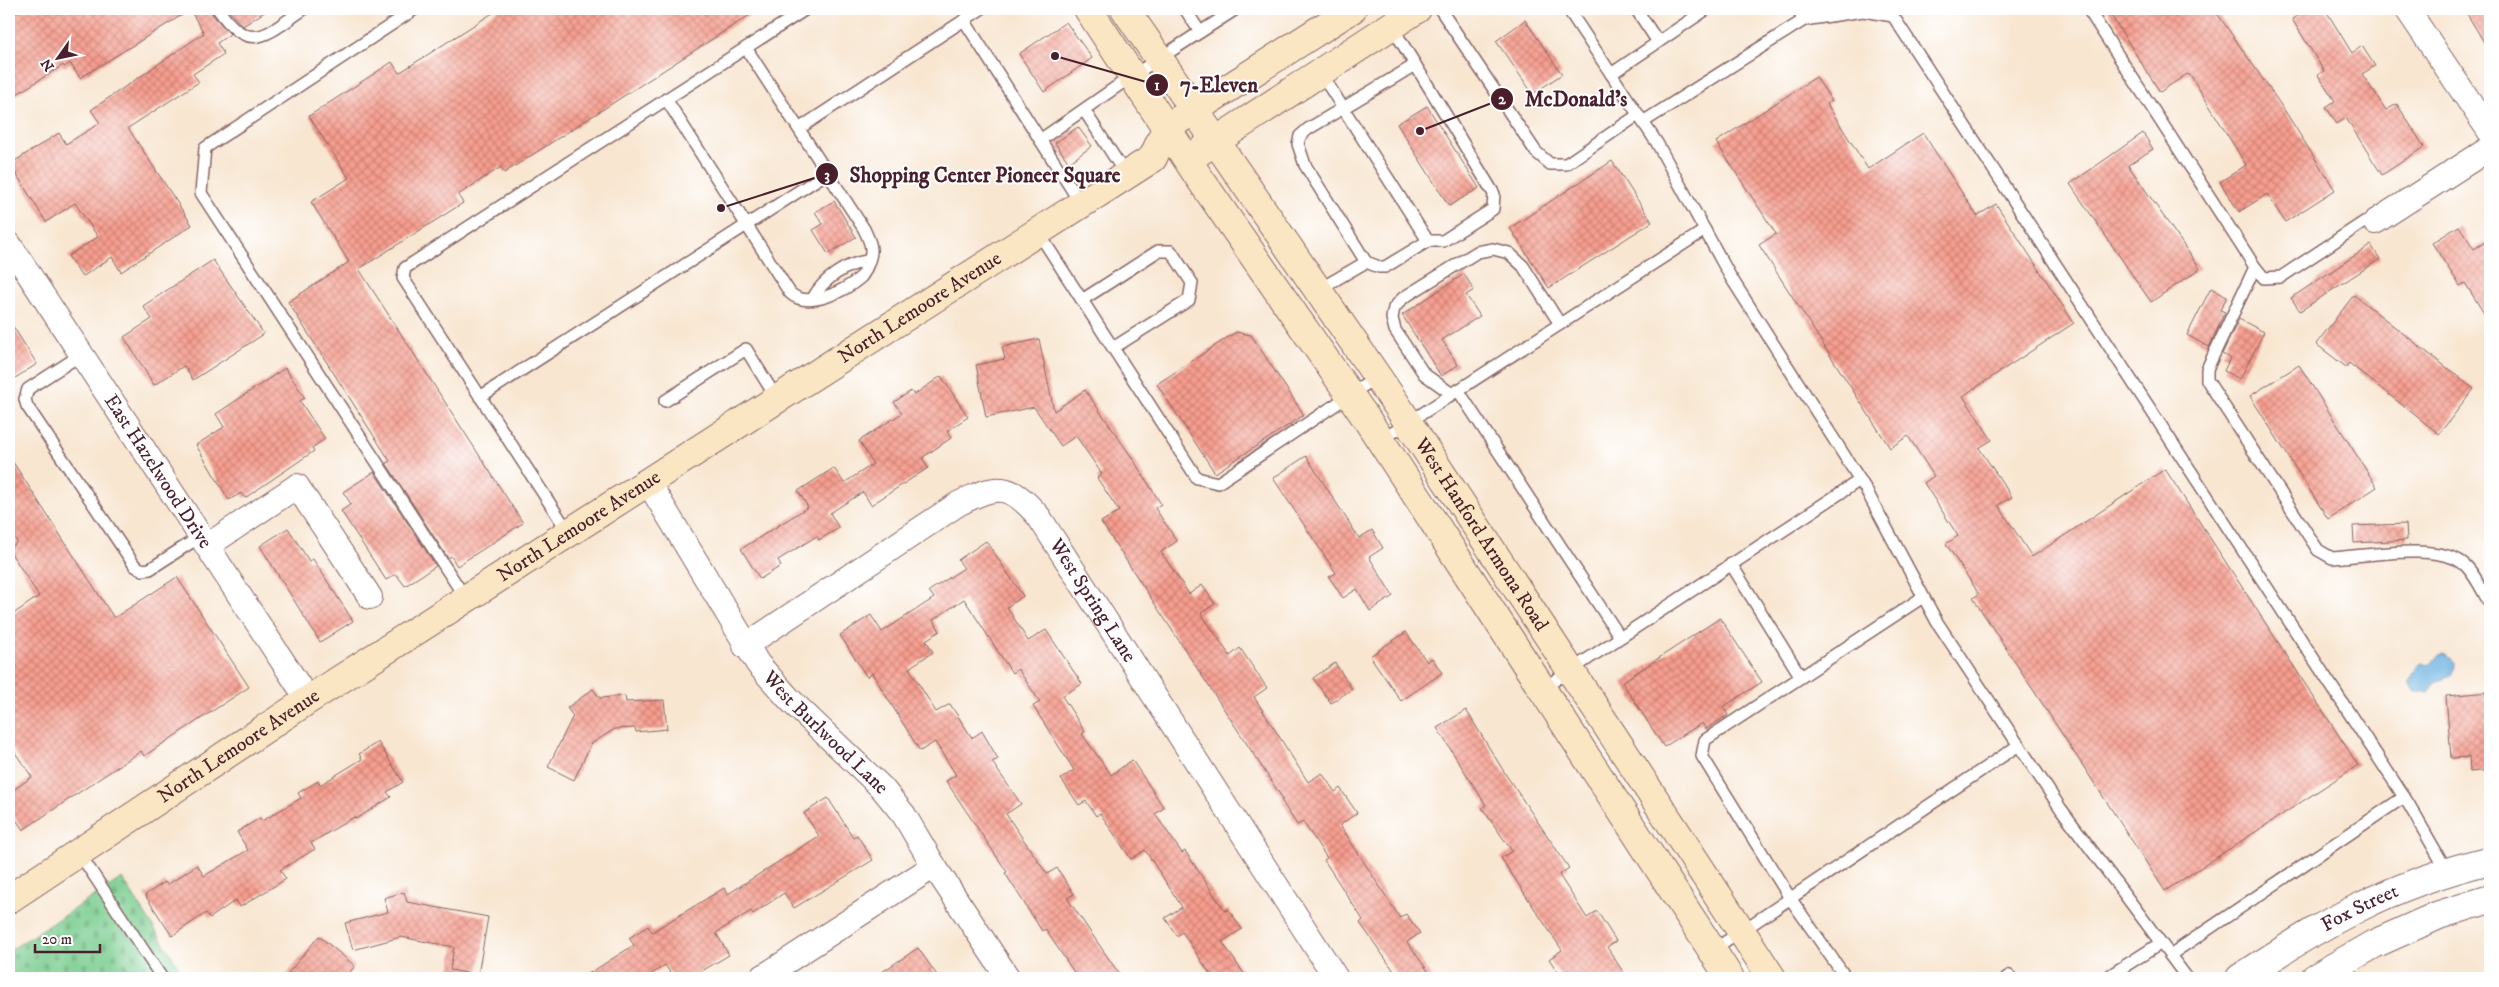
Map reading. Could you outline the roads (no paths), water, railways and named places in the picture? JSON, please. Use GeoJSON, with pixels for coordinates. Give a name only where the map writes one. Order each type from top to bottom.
{"type":"FeatureCollection","features":[{"type":"Feature","properties":{"kind":"main road","name":"West Hanford Armona Road"},"geometry":{"type":"LineString","coordinates":[[1088,9],[1192,167],[1380,441],[1730,978]]}},
{"type":"Feature","properties":{"kind":"main road","name":"West Hanford Armona Road"},"geometry":{"type":"LineString","coordinates":[[1125,9],[1188,104],[1408,423],[1772,978]]}},
{"type":"Feature","properties":{"kind":"main road"},"geometry":{"type":"LineString","coordinates":[[1352,9],[1188,104],[1166,128],[1153,158],[1192,167],[1214,141],[1417,9]]}},
{"type":"Feature","properties":{"kind":"main road","name":"North Lemoore Avenue"},"geometry":{"type":"LineString","coordinates":[[11,894],[79,852],[308,700],[1153,158]]}},
{"type":"Feature","properties":{"kind":"main road"},"geometry":{"type":"LineString","coordinates":[[1288,308],[1317,290]]}},
{"type":"Feature","properties":{"kind":"street"},"geometry":{"type":"LineString","coordinates":[[2407,9],[2490,132]]}},
{"type":"Feature","properties":{"kind":"street"},"geometry":{"type":"LineString","coordinates":[[2375,222],[2490,148]]}},
{"type":"Feature","properties":{"kind":"street","name":"East Hazelwood Drive"},"geometry":{"type":"LineString","coordinates":[[9,244],[308,700]]}},
{"type":"Feature","properties":{"kind":"street","name":"West Burlwood Lane"},"geometry":{"type":"LineString","coordinates":[[648,482],[715,592],[745,646],[758,664],[790,700],[882,788],[904,815],[934,866],[1008,978]]}},
{"type":"Feature","properties":{"kind":"street"},"geometry":{"type":"LineString","coordinates":[[204,541],[297,486],[370,598]]}},
{"type":"Feature","properties":{"kind":"street","name":"West Spring Lane"},"geometry":{"type":"LineString","coordinates":[[745,646],[958,504],[984,491],[995,489],[1017,496],[1027,503],[1039,517],[1336,978]]}},
{"type":"Feature","properties":{"kind":"street","name":"Fox Street"},"geometry":{"type":"LineString","coordinates":[[2240,978],[2304,937],[2358,907],[2448,873],[2490,860]]}},
{"type":"Feature","properties":{"kind":"street"},"geometry":{"type":"LineString","coordinates":[[761,978],[934,866]]}},
{"type":"Feature","properties":{"kind":"street","name":"Fox Street"},"geometry":{"type":"LineString","coordinates":[[2315,978],[2374,944],[2439,914],[2490,899]]}},
{"type":"Feature","properties":{"kind":"lane"},"geometry":{"type":"LineString","coordinates":[[218,9],[237,33],[250,37],[264,35],[304,9]]}},
{"type":"Feature","properties":{"kind":"lane"},"geometry":{"type":"LineString","coordinates":[[415,9],[205,148],[201,193],[466,599]]}},
{"type":"Feature","properties":{"kind":"lane"},"geometry":{"type":"LineString","coordinates":[[568,533],[403,278],[405,268],[806,9]]}},
{"type":"Feature","properties":{"kind":"lane"},"geometry":{"type":"LineString","coordinates":[[800,128],[981,9]]}},
{"type":"Feature","properties":{"kind":"lane"},"geometry":{"type":"LineString","coordinates":[[1185,9],[1200,32]]}},
{"type":"Feature","properties":{"kind":"lane"},"geometry":{"type":"LineString","coordinates":[[1040,140],[1132,76],[1236,9]]}},
{"type":"Feature","properties":{"kind":"lane"},"geometry":{"type":"LineString","coordinates":[[1440,9],[1536,152],[1550,164],[1566,164],[1804,20],[1863,11],[1893,16],[2404,797],[2448,873]]}},
{"type":"Feature","properties":{"kind":"lane"},"geometry":{"type":"LineString","coordinates":[[1568,9],[1641,119],[1730,276],[1860,480],[1937,622],[2061,809],[2187,978]]}},
{"type":"Feature","properties":{"kind":"lane"},"geometry":{"type":"LineString","coordinates":[[1636,9],[1658,42]]}},
{"type":"Feature","properties":{"kind":"lane"},"geometry":{"type":"LineString","coordinates":[[1611,74],[1707,9]]}},
{"type":"Feature","properties":{"kind":"lane"},"geometry":{"type":"LineString","coordinates":[[1797,9],[1804,20]]}},
{"type":"Feature","properties":{"kind":"lane"},"geometry":{"type":"LineString","coordinates":[[2088,9],[2255,267],[2264,278],[2282,277],[2364,222],[2375,222]]}},
{"type":"Feature","properties":{"kind":"lane"},"geometry":{"type":"LineString","coordinates":[[964,20],[1081,204]]}},
{"type":"Feature","properties":{"kind":"lane"},"geometry":{"type":"LineString","coordinates":[[1391,25],[1494,194],[1493,209],[1443,241],[1428,241],[1385,267],[1379,268],[1366,262],[1305,165],[1298,150],[1300,136],[1415,65]]}},
{"type":"Feature","properties":{"kind":"lane"},"geometry":{"type":"LineString","coordinates":[[666,99],[790,293],[801,300],[813,298],[820,285],[854,263],[867,261],[871,252],[871,245],[864,229],[800,128],[746,48]]}},
{"type":"Feature","properties":{"kind":"lane"},"geometry":{"type":"LineString","coordinates":[[1320,72],[1428,241]]}},
{"type":"Feature","properties":{"kind":"lane"},"geometry":{"type":"LineString","coordinates":[[1084,110],[1126,175]]}},
{"type":"Feature","properties":{"kind":"lane"},"geometry":{"type":"LineString","coordinates":[[480,397],[827,172]]}},
{"type":"Feature","properties":{"kind":"lane"},"geometry":{"type":"LineString","coordinates":[[1380,441],[1705,230]]}},
{"type":"Feature","properties":{"kind":"lane"},"geometry":{"type":"LineString","coordinates":[[1038,231],[1197,478],[1218,483],[1377,377]]}},
{"type":"Feature","properties":{"kind":"lane"},"geometry":{"type":"LineString","coordinates":[[1560,324],[1522,266],[1509,253],[1493,249],[1477,252],[1403,298],[1394,308],[1392,318],[1395,330],[1424,374],[1455,392],[1620,637]]}},
{"type":"Feature","properties":{"kind":"lane"},"geometry":{"type":"LineString","coordinates":[[1082,300],[1158,251],[1171,251],[1187,275],[1192,283],[1189,300],[1113,348]]}},
{"type":"Feature","properties":{"kind":"lane"},"geometry":{"type":"LineString","coordinates":[[1317,290],[1366,262]]}},
{"type":"Feature","properties":{"kind":"lane"},"geometry":{"type":"LineString","coordinates":[[2255,267],[2207,369],[2208,380],[2318,550],[2332,558],[2431,551],[2450,555],[2466,565],[2490,604]]}},
{"type":"Feature","properties":{"kind":"lane"},"geometry":{"type":"LineString","coordinates":[[665,401],[746,349],[777,399]]}},
{"type":"Feature","properties":{"kind":"lane"},"geometry":{"type":"LineString","coordinates":[[82,354],[28,389],[27,406],[135,566],[143,570],[150,569],[204,541]]}},
{"type":"Feature","properties":{"kind":"lane"},"geometry":{"type":"LineString","coordinates":[[1542,689],[1860,480]]}},
{"type":"Feature","properties":{"kind":"lane"},"geometry":{"type":"LineString","coordinates":[[1731,564],[1801,677]]}},
{"type":"Feature","properties":{"kind":"lane"},"geometry":{"type":"LineString","coordinates":[[1846,978],[1790,898],[1702,756],[1705,740],[1924,597]]}},
{"type":"Feature","properties":{"kind":"lane"},"geometry":{"type":"LineString","coordinates":[[1712,951],[2019,745]]}},
{"type":"Feature","properties":{"kind":"lane"},"geometry":{"type":"LineString","coordinates":[[2170,955],[2404,797]]}},
{"type":"Feature","properties":{"kind":"lane"},"geometry":{"type":"LineString","coordinates":[[79,852],[162,978]]}},
{"type":"Feature","properties":{"kind":"lane"},"geometry":{"type":"LineString","coordinates":[[2106,978],[2160,943]]}},
{"type":"Feature","properties":{"kind":"lane"},"geometry":{"type":"LineString","coordinates":[[2006,978],[2009,976],[2011,978]]}},
{"type":"Feature","properties":{"kind":"water"},"geometry":{"type":"Polygon","coordinates":[[[2445,655],[2454,663],[2452,674],[2447,678],[2437,681],[2428,692],[2415,692],[2410,682],[2417,666],[2422,662],[2429,664],[2440,656],[2445,655]]]}},
{"type":"Feature","properties":{"kind":"place","name":"7-Eleven"},"geometry":{"type":"Point","coordinates":[1055,56]}},
{"type":"Feature","properties":{"kind":"place","name":"McDonald's"},"geometry":{"type":"Point","coordinates":[1420,131]}},
{"type":"Feature","properties":{"kind":"place","name":"Shopping Center Pioneer Square"},"geometry":{"type":"Point","coordinates":[721,208]}}]}
